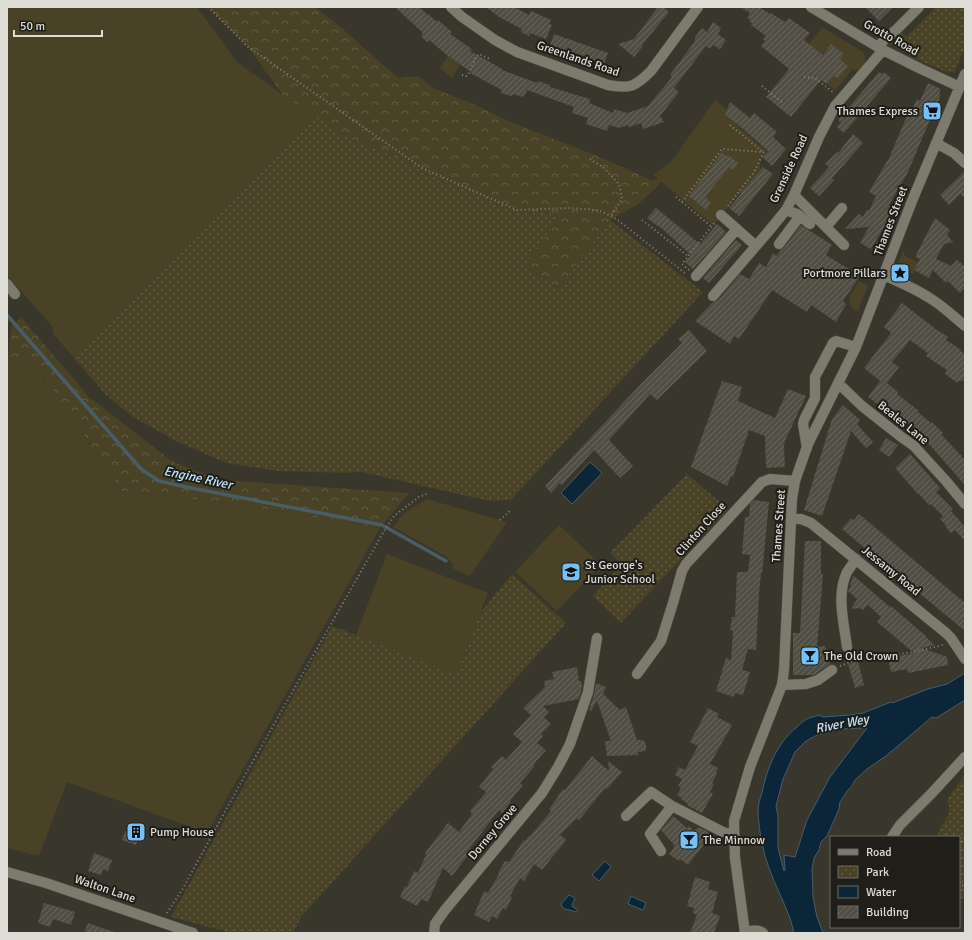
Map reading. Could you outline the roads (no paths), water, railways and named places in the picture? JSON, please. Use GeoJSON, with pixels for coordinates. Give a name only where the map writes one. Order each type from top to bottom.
{"type":"FeatureCollection","features":[{"type":"Feature","properties":{"kind":"street","name":"Greenlands Road"},"geometry":{"type":"LineString","coordinates":[[451,7],[462,17],[495,40],[517,52],[608,85],[623,88],[634,85],[651,71],[698,7]]}},
{"type":"Feature","properties":{"kind":"street","name":"Grotto Road"},"geometry":{"type":"LineString","coordinates":[[811,7],[881,48],[921,69],[963,80]]}},
{"type":"Feature","properties":{"kind":"street"},"geometry":{"type":"LineString","coordinates":[[881,48],[884,40],[919,7]]}},
{"type":"Feature","properties":{"kind":"street","name":"Grenside Road"},"geometry":{"type":"LineString","coordinates":[[713,296],[786,210],[819,137],[835,106],[881,48]]}},
{"type":"Feature","properties":{"kind":"street","name":"Thames Street"},"geometry":{"type":"LineString","coordinates":[[745,933],[736,866],[734,821],[750,766],[782,685],[786,652],[792,499],[795,481],[807,448],[856,347],[912,201],[963,80]]}},
{"type":"Feature","properties":{"kind":"street"},"geometry":{"type":"LineString","coordinates":[[936,143],[954,153],[965,163]]}},
{"type":"Feature","properties":{"kind":"street"},"geometry":{"type":"LineString","coordinates":[[794,195],[844,245]]}},
{"type":"Feature","properties":{"kind":"street"},"geometry":{"type":"LineString","coordinates":[[826,227],[842,208]]}},
{"type":"Feature","properties":{"kind":"street"},"geometry":{"type":"LineString","coordinates":[[786,210],[800,216],[810,224]]}},
{"type":"Feature","properties":{"kind":"street"},"geometry":{"type":"LineString","coordinates":[[721,215],[756,246]]}},
{"type":"Feature","properties":{"kind":"street"},"geometry":{"type":"LineString","coordinates":[[778,244],[800,216]]}},
{"type":"Feature","properties":{"kind":"street"},"geometry":{"type":"LineString","coordinates":[[692,275],[737,229]]}},
{"type":"Feature","properties":{"kind":"street"},"geometry":{"type":"LineString","coordinates":[[884,275],[912,287],[930,298],[965,326]]}},
{"type":"Feature","properties":{"kind":"street"},"geometry":{"type":"LineString","coordinates":[[7,284],[15,294]]}},
{"type":"Feature","properties":{"kind":"street"},"geometry":{"type":"LineString","coordinates":[[807,448],[803,424],[815,398],[814,382],[817,372],[833,343],[836,341],[856,347]]}},
{"type":"Feature","properties":{"kind":"street","name":"Beales Lane"},"geometry":{"type":"LineString","coordinates":[[838,383],[862,406],[914,446],[965,504]]}},
{"type":"Feature","properties":{"kind":"street","name":"Clinton Close"},"geometry":{"type":"LineString","coordinates":[[637,674],[661,641],[682,571],[686,564],[762,482],[770,479],[795,481]]}},
{"type":"Feature","properties":{"kind":"street","name":"Jessamy Road"},"geometry":{"type":"LineString","coordinates":[[791,519],[801,519],[811,523],[856,559],[951,638],[965,659]]}},
{"type":"Feature","properties":{"kind":"street"},"geometry":{"type":"LineString","coordinates":[[847,647],[842,610],[842,596],[848,572],[856,559]]}},
{"type":"Feature","properties":{"kind":"street","name":"Dorney Grove"},"geometry":{"type":"LineString","coordinates":[[434,933],[435,924],[445,910],[542,793],[558,767],[570,744],[588,692],[597,638]]}},
{"type":"Feature","properties":{"kind":"street"},"geometry":{"type":"LineString","coordinates":[[782,685],[806,684],[818,680],[832,670]]}},
{"type":"Feature","properties":{"kind":"street"},"geometry":{"type":"LineString","coordinates":[[893,836],[900,825],[965,757]]}},
{"type":"Feature","properties":{"kind":"street"},"geometry":{"type":"LineString","coordinates":[[626,816],[651,792],[672,806],[723,832],[734,835]]}},
{"type":"Feature","properties":{"kind":"street"},"geometry":{"type":"LineString","coordinates":[[661,851],[650,834],[672,806]]}},
{"type":"Feature","properties":{"kind":"street","name":"Walton Lane"},"geometry":{"type":"LineString","coordinates":[[7,872],[46,883],[193,933]]}},
{"type":"Feature","properties":{"kind":"street"},"geometry":{"type":"LineString","coordinates":[[745,933],[752,931],[761,931],[763,933]]}},
{"type":"Feature","properties":{"kind":"water"},"geometry":{"type":"Polygon","coordinates":[[[590,462],[602,473],[572,504],[561,493],[590,462]]]}},
{"type":"Feature","properties":{"kind":"water","name":"River Wey"},"geometry":{"type":"Polygon","coordinates":[[[965,673],[965,700],[936,718],[932,717],[886,756],[867,769],[855,780],[840,802],[839,809],[827,836],[821,842],[819,850],[814,858],[812,869],[813,897],[817,917],[823,933],[794,933],[790,918],[766,858],[760,834],[758,811],[767,774],[778,748],[790,733],[808,718],[818,715],[823,717],[863,713],[928,689],[947,684],[965,673]],[[866,726],[862,728],[843,729],[819,734],[806,741],[795,752],[783,779],[776,806],[778,816],[778,848],[784,871],[784,855],[795,857],[807,820],[830,777],[867,728],[866,726]]]}},
{"type":"Feature","properties":{"kind":"water"},"geometry":{"type":"Polygon","coordinates":[[[605,861],[611,867],[599,881],[592,875],[605,861]]]}},
{"type":"Feature","properties":{"kind":"water"},"geometry":{"type":"Polygon","coordinates":[[[569,895],[575,898],[572,905],[578,910],[577,912],[562,907],[561,904],[569,895]]]}},
{"type":"Feature","properties":{"kind":"water"},"geometry":{"type":"Polygon","coordinates":[[[631,896],[646,903],[643,910],[628,904],[631,896]]]}},
{"type":"Feature","properties":{"kind":"waterway","name":"Engine River"},"geometry":{"type":"LineString","coordinates":[[7,315],[141,469],[159,481],[382,525],[446,561]]}},
{"type":"Feature","properties":{"kind":"place","name":"Thames Express"},"geometry":{"type":"Point","coordinates":[932,111]}},
{"type":"Feature","properties":{"kind":"place","name":"Portmore Pillars"},"geometry":{"type":"Point","coordinates":[900,273]}},
{"type":"Feature","properties":{"kind":"place","name":"St George's Junior School"},"geometry":{"type":"Point","coordinates":[571,572]}},
{"type":"Feature","properties":{"kind":"place","name":"The Old Crown"},"geometry":{"type":"Point","coordinates":[810,656]}},
{"type":"Feature","properties":{"kind":"place","name":"Pump House"},"geometry":{"type":"Point","coordinates":[136,832]}},
{"type":"Feature","properties":{"kind":"place","name":"The Minnow"},"geometry":{"type":"Point","coordinates":[689,840]}}]}
